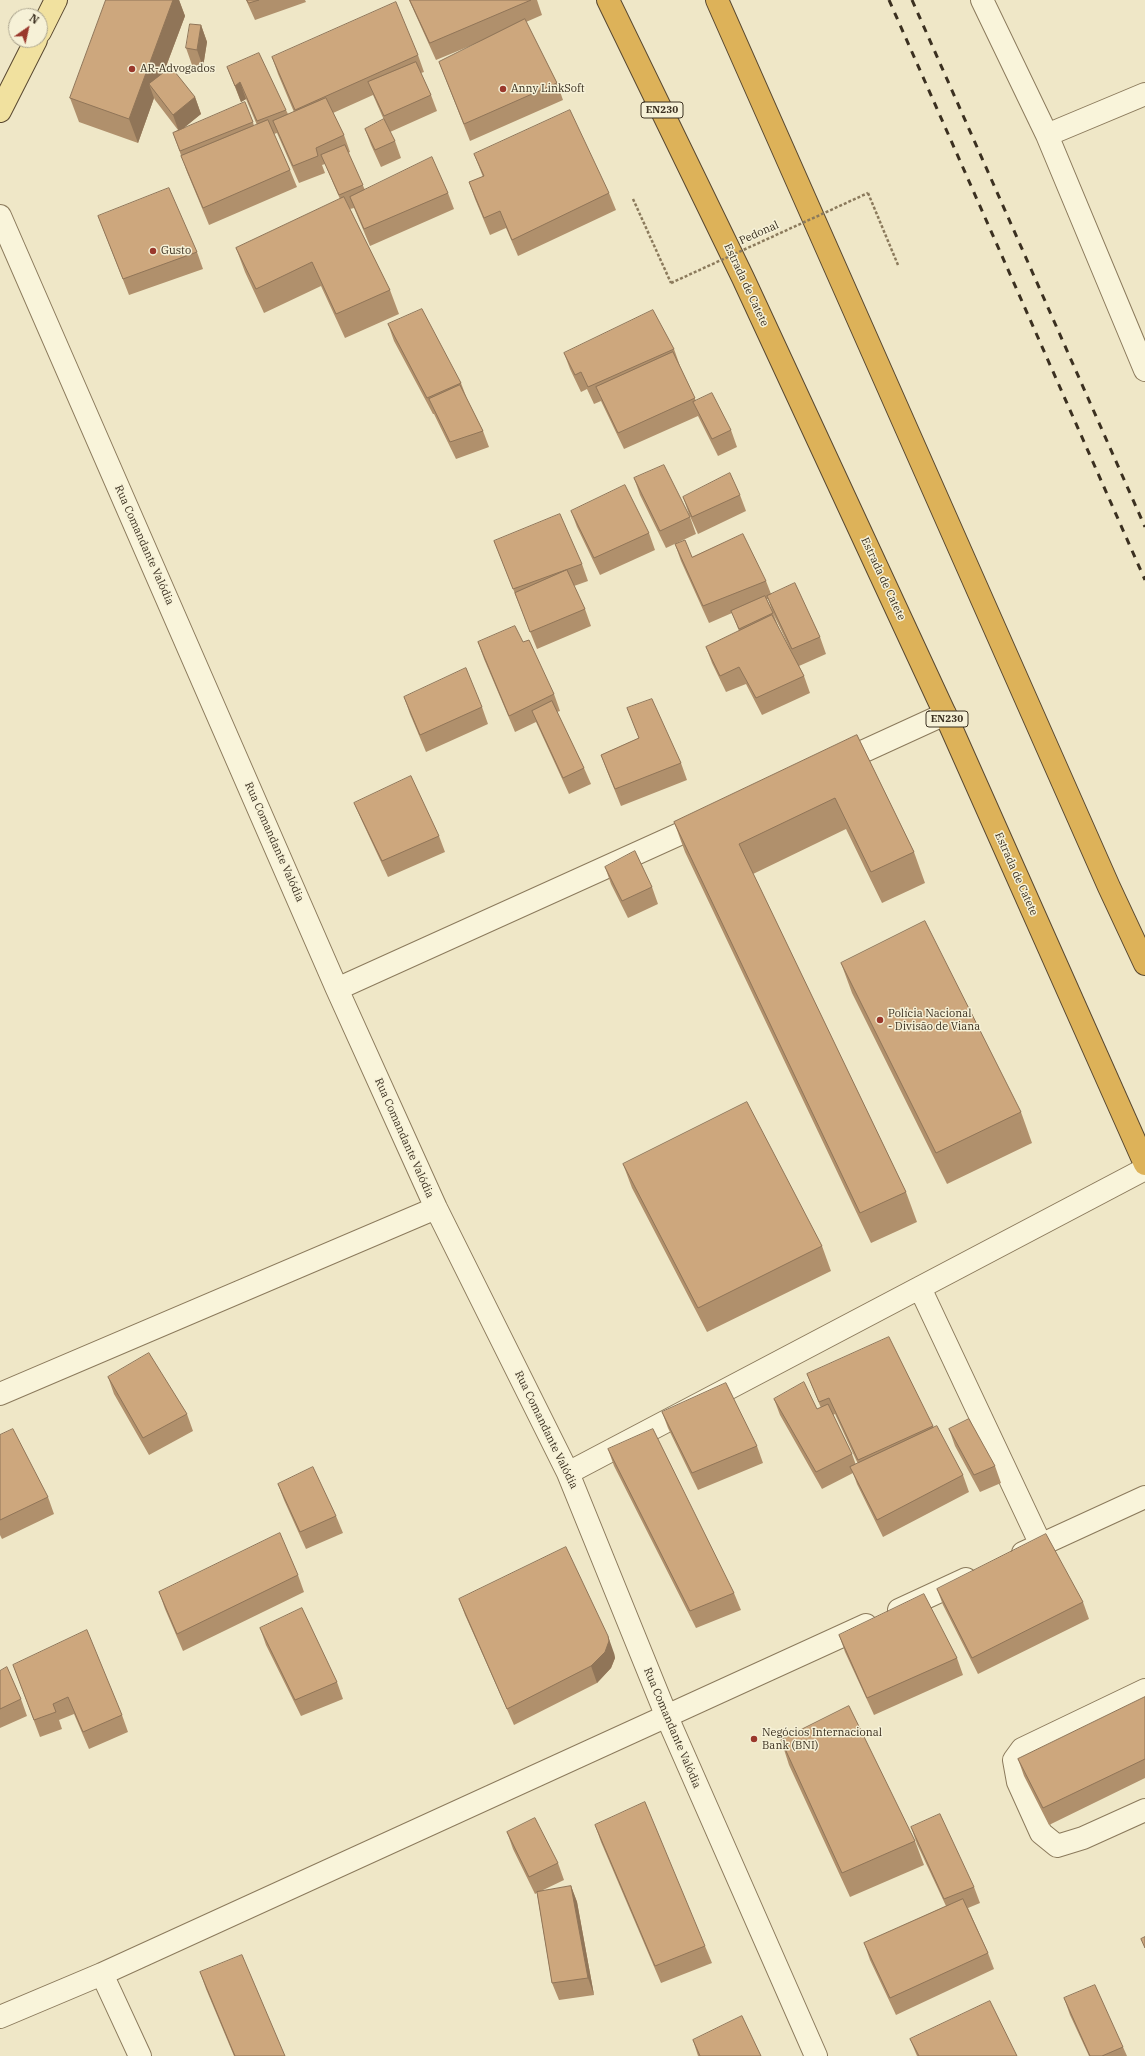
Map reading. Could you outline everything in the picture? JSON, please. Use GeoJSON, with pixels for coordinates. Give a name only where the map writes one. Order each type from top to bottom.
{"type":"FeatureCollection","features":[{"type":"Feature","properties":{"kind":"highway","name":"Estrada de Catete"},"geometry":{"type":"LineString","coordinates":[[608,0],[716,220],[945,714],[1145,1164]]}},
{"type":"Feature","properties":{"kind":"highway"},"geometry":{"type":"LineString","coordinates":[[717,0],[1109,887],[1145,964]]}},
{"type":"Feature","properties":{"kind":"main road"},"geometry":{"type":"LineString","coordinates":[[48,16],[56,0]]}},
{"type":"Feature","properties":{"kind":"main road"},"geometry":{"type":"LineString","coordinates":[[0,112],[32,48]]}},
{"type":"Feature","properties":{"kind":"street"},"geometry":{"type":"LineString","coordinates":[[982,0],[1047,135],[1145,370]]}},
{"type":"Feature","properties":{"kind":"street"},"geometry":{"type":"LineString","coordinates":[[1047,135],[1145,94]]}},
{"type":"Feature","properties":{"kind":"street","name":"Rua Comandante Valódia"},"geometry":{"type":"LineString","coordinates":[[0,216],[337,989],[436,1208],[568,1473],[667,1717],[816,2056]]}},
{"type":"Feature","properties":{"kind":"street"},"geometry":{"type":"LineString","coordinates":[[822,770],[945,714]]}},
{"type":"Feature","properties":{"kind":"street"},"geometry":{"type":"LineString","coordinates":[[337,989],[721,816]]}},
{"type":"Feature","properties":{"kind":"street"},"geometry":{"type":"LineString","coordinates":[[568,1473],[1145,1169]]}},
{"type":"Feature","properties":{"kind":"street"},"geometry":{"type":"LineString","coordinates":[[0,1394],[436,1208]]}},
{"type":"Feature","properties":{"kind":"street"},"geometry":{"type":"LineString","coordinates":[[920,1288],[1042,1544]]}},
{"type":"Feature","properties":{"kind":"street"},"geometry":{"type":"LineString","coordinates":[[1006,1561],[1145,1497]]}},
{"type":"Feature","properties":{"kind":"street"},"geometry":{"type":"LineString","coordinates":[[0,2017],[102,1974],[985,1571]]}},
{"type":"Feature","properties":{"kind":"street"},"geometry":{"type":"LineString","coordinates":[[1145,1690],[1022,1749],[1014,1760],[1018,1782],[1041,1833],[1057,1846],[1083,1838],[1145,1810]]}},
{"type":"Feature","properties":{"kind":"street"},"geometry":{"type":"LineString","coordinates":[[102,1974],[140,2056]]}},
{"type":"Feature","properties":{"kind":"path","name":"Pedonal"},"geometry":{"type":"LineString","coordinates":[[633,199],[671,283],[868,193],[898,264]]}},
{"type":"Feature","properties":{"kind":"building","name":"AR-Advogados"},"geometry":{"type":"Polygon","coordinates":[[[106,0],[173,0],[129,119],[70,98],[106,0]]]}},
{"type":"Feature","properties":{"kind":"building"},"geometry":{"type":"Polygon","coordinates":[[[247,0],[259,0],[249,3],[247,0]]]}},
{"type":"Feature","properties":{"kind":"building"},"geometry":{"type":"Polygon","coordinates":[[[410,0],[531,0],[430,43],[410,0]]]}},
{"type":"Feature","properties":{"kind":"building"},"geometry":{"type":"Polygon","coordinates":[[[396,2],[418,55],[295,110],[272,57],[396,2]]]}},
{"type":"Feature","properties":{"kind":"building","name":"Anny LinkSoft"},"geometry":{"type":"Polygon","coordinates":[[[525,19],[557,83],[464,124],[439,62],[525,19]]]}},
{"type":"Feature","properties":{"kind":"building"},"geometry":{"type":"Polygon","coordinates":[[[190,24],[201,25],[197,50],[186,48],[190,24]]]}},
{"type":"Feature","properties":{"kind":"building"},"geometry":{"type":"Polygon","coordinates":[[[259,53],[286,110],[257,121],[240,82],[235,86],[227,67],[259,53]]]}},
{"type":"Feature","properties":{"kind":"building"},"geometry":{"type":"Polygon","coordinates":[[[416,62],[431,95],[384,116],[368,82],[416,62]]]}},
{"type":"Feature","properties":{"kind":"building"},"geometry":{"type":"Polygon","coordinates":[[[171,67],[195,97],[173,115],[149,84],[171,67]]]}},
{"type":"Feature","properties":{"kind":"building"},"geometry":{"type":"Polygon","coordinates":[[[326,98],[344,135],[316,148],[318,156],[293,166],[273,121],[326,98]]]}},
{"type":"Feature","properties":{"kind":"building"},"geometry":{"type":"Polygon","coordinates":[[[245,102],[253,122],[180,151],[173,133],[245,102]]]}},
{"type":"Feature","properties":{"kind":"building"},"geometry":{"type":"Polygon","coordinates":[[[570,110],[609,193],[512,240],[500,211],[484,218],[469,182],[484,176],[474,154],[570,110]]]}},
{"type":"Feature","properties":{"kind":"building"},"geometry":{"type":"Polygon","coordinates":[[[384,119],[395,141],[375,150],[365,129],[384,119]]]}},
{"type":"Feature","properties":{"kind":"building"},"geometry":{"type":"Polygon","coordinates":[[[268,120],[290,170],[203,208],[181,156],[268,120]]]}},
{"type":"Feature","properties":{"kind":"building"},"geometry":{"type":"Polygon","coordinates":[[[345,145],[363,185],[339,195],[321,155],[345,145]]]}},
{"type":"Feature","properties":{"kind":"building"},"geometry":{"type":"Polygon","coordinates":[[[432,157],[448,193],[364,229],[350,197],[432,157]]]}},
{"type":"Feature","properties":{"kind":"building","name":"Gusto"},"geometry":{"type":"Polygon","coordinates":[[[169,188],[197,252],[123,279],[98,216],[169,188]]]}},
{"type":"Feature","properties":{"kind":"building"},"geometry":{"type":"Polygon","coordinates":[[[344,197],[390,290],[336,314],[312,262],[256,289],[236,248],[344,197]]]}},
{"type":"Feature","properties":{"kind":"building"},"geometry":{"type":"Polygon","coordinates":[[[422,309],[461,383],[427,398],[388,324],[422,309]]]}},
{"type":"Feature","properties":{"kind":"building"},"geometry":{"type":"Polygon","coordinates":[[[653,310],[674,349],[588,387],[581,372],[575,375],[564,353],[653,310]]]}},
{"type":"Feature","properties":{"kind":"building"},"geometry":{"type":"Polygon","coordinates":[[[673,352],[695,398],[618,433],[596,387],[673,352]]]}},
{"type":"Feature","properties":{"kind":"building"},"geometry":{"type":"Polygon","coordinates":[[[460,385],[483,431],[450,442],[429,399],[460,385]]]}},
{"type":"Feature","properties":{"kind":"building"},"geometry":{"type":"Polygon","coordinates":[[[712,393],[731,430],[712,439],[693,402],[712,393]]]}},
{"type":"Feature","properties":{"kind":"building"},"geometry":{"type":"Polygon","coordinates":[[[664,465],[690,517],[660,531],[634,478],[664,465]]]}},
{"type":"Feature","properties":{"kind":"building"},"geometry":{"type":"Polygon","coordinates":[[[730,473],[740,495],[692,517],[683,497],[730,473]]]}},
{"type":"Feature","properties":{"kind":"building"},"geometry":{"type":"Polygon","coordinates":[[[625,485],[649,533],[594,558],[571,511],[625,485]]]}},
{"type":"Feature","properties":{"kind":"building"},"geometry":{"type":"Polygon","coordinates":[[[560,514],[582,564],[513,589],[494,541],[560,514]]]}},
{"type":"Feature","properties":{"kind":"building"},"geometry":{"type":"Polygon","coordinates":[[[743,534],[766,581],[703,606],[675,544],[685,540],[692,557],[743,534]]]}},
{"type":"Feature","properties":{"kind":"building"},"geometry":{"type":"Polygon","coordinates":[[[567,570],[585,609],[530,632],[515,593],[567,570]]]}},
{"type":"Feature","properties":{"kind":"building"},"geometry":{"type":"Polygon","coordinates":[[[795,583],[820,637],[792,649],[767,596],[795,583]]]}},
{"type":"Feature","properties":{"kind":"building"},"geometry":{"type":"Polygon","coordinates":[[[765,596],[773,613],[739,629],[731,611],[765,596]]]}},
{"type":"Feature","properties":{"kind":"building"},"geometry":{"type":"Polygon","coordinates":[[[772,615],[804,676],[756,698],[739,667],[720,676],[706,647],[772,615]]]}},
{"type":"Feature","properties":{"kind":"building"},"geometry":{"type":"Polygon","coordinates":[[[515,626],[523,642],[529,640],[554,694],[509,716],[478,642],[515,626]]]}},
{"type":"Feature","properties":{"kind":"building"},"geometry":{"type":"Polygon","coordinates":[[[466,668],[482,707],[420,735],[404,697],[466,668]]]}},
{"type":"Feature","properties":{"kind":"building"},"geometry":{"type":"Polygon","coordinates":[[[652,699],[681,763],[615,789],[601,755],[639,738],[627,708],[652,699]]]}},
{"type":"Feature","properties":{"kind":"building"},"geometry":{"type":"Polygon","coordinates":[[[552,701],[584,768],[563,778],[532,711],[552,701]]]}},
{"type":"Feature","properties":{"kind":"building"},"geometry":{"type":"Polygon","coordinates":[[[857,735],[914,852],[871,872],[835,798],[739,844],[906,1192],[860,1213],[674,822],[857,735]]]}},
{"type":"Feature","properties":{"kind":"building"},"geometry":{"type":"Polygon","coordinates":[[[411,776],[439,836],[382,861],[354,803],[411,776]]]}},
{"type":"Feature","properties":{"kind":"building"},"geometry":{"type":"Polygon","coordinates":[[[635,851],[652,887],[622,901],[605,867],[635,851]]]}},
{"type":"Feature","properties":{"kind":"building"},"geometry":{"type":"Polygon","coordinates":[[[925,921],[1021,1112],[936,1153],[841,963],[925,921]]]}},
{"type":"Feature","properties":{"kind":"building"},"geometry":{"type":"Polygon","coordinates":[[[747,1102],[822,1246],[698,1308],[623,1164],[747,1102]]]}},
{"type":"Feature","properties":{"kind":"building"},"geometry":{"type":"Polygon","coordinates":[[[889,1337],[933,1426],[858,1460],[829,1398],[819,1402],[807,1374],[889,1337]]]}},
{"type":"Feature","properties":{"kind":"building"},"geometry":{"type":"Polygon","coordinates":[[[149,1353],[187,1414],[143,1438],[108,1377],[149,1353]]]}},
{"type":"Feature","properties":{"kind":"building"},"geometry":{"type":"Polygon","coordinates":[[[804,1382],[817,1409],[828,1404],[852,1454],[816,1472],[774,1399],[804,1382]]]}},
{"type":"Feature","properties":{"kind":"building"},"geometry":{"type":"Polygon","coordinates":[[[726,1383],[757,1446],[692,1473],[662,1412],[726,1383]]]}},
{"type":"Feature","properties":{"kind":"building"},"geometry":{"type":"Polygon","coordinates":[[[969,1419],[995,1466],[974,1475],[949,1429],[969,1419]]]}},
{"type":"Feature","properties":{"kind":"building"},"geometry":{"type":"Polygon","coordinates":[[[937,1426],[963,1475],[877,1520],[850,1467],[937,1426]]]}},
{"type":"Feature","properties":{"kind":"building"},"geometry":{"type":"Polygon","coordinates":[[[13,1429],[48,1497],[0,1520],[0,1435],[13,1429]]]}},
{"type":"Feature","properties":{"kind":"building"},"geometry":{"type":"Polygon","coordinates":[[[653,1429],[734,1593],[690,1611],[608,1449],[653,1429]]]}},
{"type":"Feature","properties":{"kind":"building"},"geometry":{"type":"Polygon","coordinates":[[[313,1467],[336,1516],[300,1532],[278,1484],[313,1467]]]}},
{"type":"Feature","properties":{"kind":"building"},"geometry":{"type":"Polygon","coordinates":[[[280,1533],[298,1575],[177,1634],[159,1592],[280,1533]]]}},
{"type":"Feature","properties":{"kind":"building"},"geometry":{"type":"Polygon","coordinates":[[[1046,1534],[1083,1602],[972,1658],[937,1589],[1046,1534]]]}},
{"type":"Feature","properties":{"kind":"building"},"geometry":{"type":"Polygon","coordinates":[[[566,1547],[608,1636],[609,1641],[605,1652],[591,1666],[507,1709],[459,1599],[566,1547]]]}},
{"type":"Feature","properties":{"kind":"building"},"geometry":{"type":"Polygon","coordinates":[[[924,1594],[957,1658],[867,1698],[839,1635],[924,1594]]]}},
{"type":"Feature","properties":{"kind":"building"},"geometry":{"type":"Polygon","coordinates":[[[302,1608],[337,1682],[295,1700],[260,1628],[302,1608]]]}},
{"type":"Feature","properties":{"kind":"building"},"geometry":{"type":"Polygon","coordinates":[[[87,1630],[122,1715],[83,1732],[68,1697],[53,1704],[56,1712],[34,1720],[13,1665],[87,1630]]]}},
{"type":"Feature","properties":{"kind":"building"},"geometry":{"type":"Polygon","coordinates":[[[7,1667],[21,1699],[0,1709],[0,1671],[7,1667]]]}},
{"type":"Feature","properties":{"kind":"building"},"geometry":{"type":"Polygon","coordinates":[[[1145,1697],[1145,1759],[1043,1808],[1018,1759],[1145,1697]]]}},
{"type":"Feature","properties":{"kind":"building"},"geometry":{"type":"Polygon","coordinates":[[[849,1706],[915,1841],[842,1873],[781,1740],[849,1706]]]}},
{"type":"Feature","properties":{"kind":"building"},"geometry":{"type":"Polygon","coordinates":[[[645,1802],[705,1946],[655,1966],[595,1825],[645,1802]]]}},
{"type":"Feature","properties":{"kind":"building"},"geometry":{"type":"Polygon","coordinates":[[[940,1814],[974,1887],[944,1899],[911,1827],[940,1814]]]}},
{"type":"Feature","properties":{"kind":"building"},"geometry":{"type":"Polygon","coordinates":[[[535,1818],[558,1863],[529,1877],[507,1832],[535,1818]]]}},
{"type":"Feature","properties":{"kind":"building"},"geometry":{"type":"Polygon","coordinates":[[[571,1886],[588,1978],[552,1983],[537,1892],[571,1886]]]}},
{"type":"Feature","properties":{"kind":"building"},"geometry":{"type":"Polygon","coordinates":[[[963,1899],[988,1953],[890,1998],[864,1943],[963,1899]]]}},
{"type":"Feature","properties":{"kind":"building"},"geometry":{"type":"Polygon","coordinates":[[[1145,1937],[1145,1948],[1141,1939],[1145,1937]]]}},
{"type":"Feature","properties":{"kind":"building"},"geometry":{"type":"Polygon","coordinates":[[[242,1955],[285,2056],[235,2056],[200,1972],[242,1955]]]}},
{"type":"Feature","properties":{"kind":"building"},"geometry":{"type":"Polygon","coordinates":[[[1095,1985],[1123,2047],[1102,2056],[1090,2056],[1064,1998],[1095,1985]]]}},
{"type":"Feature","properties":{"kind":"building"},"geometry":{"type":"Polygon","coordinates":[[[990,2001],[1017,2056],[919,2056],[910,2039],[990,2001]]]}},
{"type":"Feature","properties":{"kind":"building"},"geometry":{"type":"Polygon","coordinates":[[[742,2016],[761,2056],[700,2056],[693,2040],[742,2016]]]}},
{"type":"Feature","properties":{"kind":"railway"},"geometry":{"type":"LineString","coordinates":[[889,0],[1145,580]]}},
{"type":"Feature","properties":{"kind":"railway"},"geometry":{"type":"LineString","coordinates":[[912,0],[1145,527]]}},
{"type":"Feature","properties":{"kind":"place","name":"AR-Advogados"},"geometry":{"type":"Point","coordinates":[132,69]}},
{"type":"Feature","properties":{"kind":"place","name":"Anny LinkSoft"},"geometry":{"type":"Point","coordinates":[503,89]}},
{"type":"Feature","properties":{"kind":"place","name":"Gusto"},"geometry":{"type":"Point","coordinates":[153,251]}},
{"type":"Feature","properties":{"kind":"place","name":"Polícia Nacional - Divisão de Viana"},"geometry":{"type":"Point","coordinates":[880,1020]}},
{"type":"Feature","properties":{"kind":"place","name":"Negócios Internacional Bank (BNI)"},"geometry":{"type":"Point","coordinates":[754,1739]}}]}
